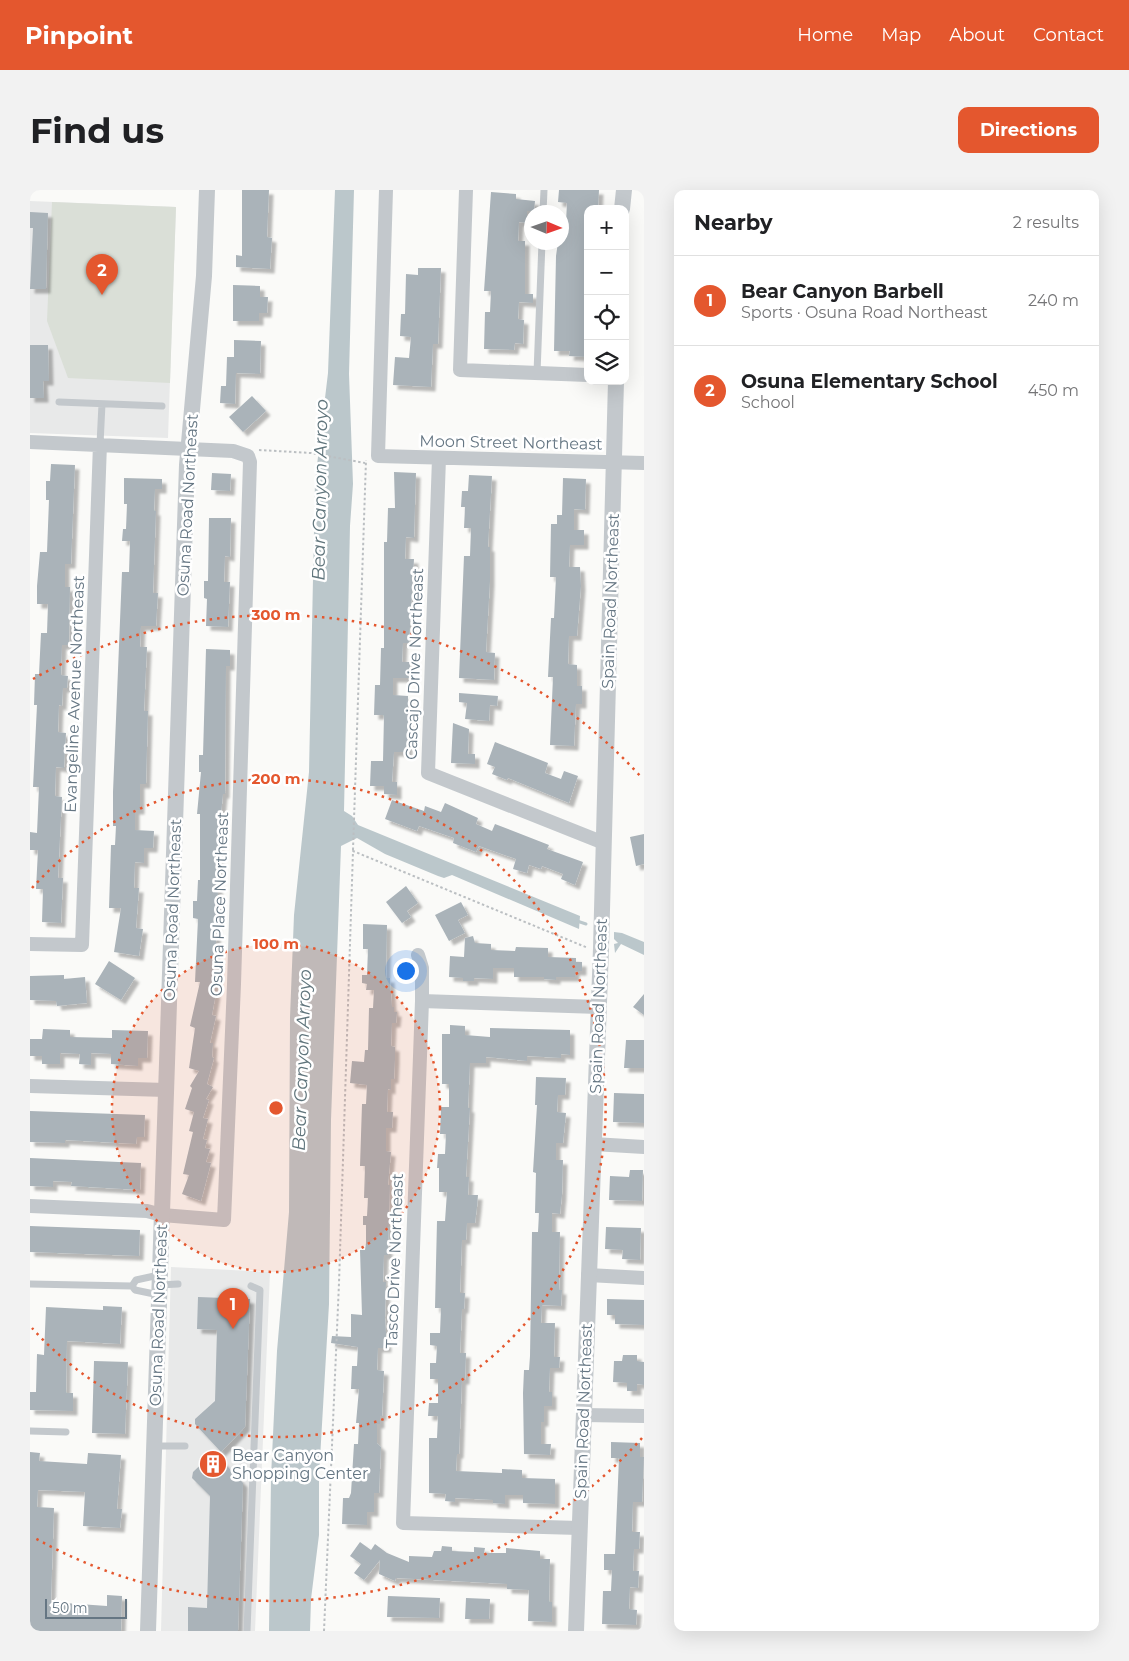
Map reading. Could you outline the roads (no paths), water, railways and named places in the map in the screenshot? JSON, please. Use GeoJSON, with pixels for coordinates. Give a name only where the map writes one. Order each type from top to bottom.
{"type":"FeatureCollection","features":[{"type":"Feature","properties":{"kind":"street","name":"Osuna Road Northeast"},"geometry":{"type":"LineString","coordinates":[[148,1631],[188,449],[204,276],[207,190]]}},
{"type":"Feature","properties":{"kind":"street","name":"Moon Street Northeast"},"geometry":{"type":"LineString","coordinates":[[386,190],[372,456],[644,463]]}},
{"type":"Feature","properties":{"kind":"street"},"geometry":{"type":"LineString","coordinates":[[466,190],[460,370],[584,375]]}},
{"type":"Feature","properties":{"kind":"street"},"geometry":{"type":"LineString","coordinates":[[622,205],[624,190]]}},
{"type":"Feature","properties":{"kind":"street","name":"Spain Road Northeast"},"geometry":{"type":"LineString","coordinates":[[576,1631],[601,952],[616,385]]}},
{"type":"Feature","properties":{"kind":"street"},"geometry":{"type":"LineString","coordinates":[[30,442],[188,449]]}},
{"type":"Feature","properties":{"kind":"street","name":"Evangeline Avenue Northeast"},"geometry":{"type":"LineString","coordinates":[[30,944],[82,945],[100,444]]}},
{"type":"Feature","properties":{"kind":"street","name":"Osuna Place Northeast"},"geometry":{"type":"LineString","coordinates":[[30,1206],[147,1211],[162,1215],[224,1220],[238,857],[250,462],[248,456],[233,451],[188,449]]}},
{"type":"Feature","properties":{"kind":"street","name":"Cascajo Drive Northeast"},"geometry":{"type":"LineString","coordinates":[[438,458],[428,773],[604,843]]}},
{"type":"Feature","properties":{"kind":"street"},"geometry":{"type":"LineString","coordinates":[[418,954],[422,968],[422,1001],[598,1007]]}},
{"type":"Feature","properties":{"kind":"street","name":"Tasco Drive Northeast"},"geometry":{"type":"LineString","coordinates":[[422,1001],[403,1523],[579,1528]]}},
{"type":"Feature","properties":{"kind":"street"},"geometry":{"type":"LineString","coordinates":[[30,1086],[166,1090]]}},
{"type":"Feature","properties":{"kind":"street"},"geometry":{"type":"LineString","coordinates":[[593,1144],[644,1147]]}},
{"type":"Feature","properties":{"kind":"street"},"geometry":{"type":"LineString","coordinates":[[588,1275],[644,1278]]}},
{"type":"Feature","properties":{"kind":"street"},"geometry":{"type":"LineString","coordinates":[[584,1415],[644,1416]]}},
{"type":"Feature","properties":{"kind":"lane"},"geometry":{"type":"LineString","coordinates":[[544,190],[544,205]]}},
{"type":"Feature","properties":{"kind":"lane"},"geometry":{"type":"LineString","coordinates":[[538,373],[542,250]]}},
{"type":"Feature","properties":{"kind":"lane"},"geometry":{"type":"LineString","coordinates":[[59,402],[162,406]]}},
{"type":"Feature","properties":{"kind":"lane"},"geometry":{"type":"LineString","coordinates":[[100,444],[102,404]]}},
{"type":"Feature","properties":{"kind":"lane"},"geometry":{"type":"LineString","coordinates":[[132,1286],[136,1280],[159,1285]]}},
{"type":"Feature","properties":{"kind":"lane"},"geometry":{"type":"LineString","coordinates":[[30,1284],[132,1286],[135,1290],[159,1285],[178,1284]]}},
{"type":"Feature","properties":{"kind":"lane"},"geometry":{"type":"LineString","coordinates":[[247,1631],[260,1290],[251,1286]]}},
{"type":"Feature","properties":{"kind":"lane"},"geometry":{"type":"LineString","coordinates":[[30,1431],[66,1432]]}},
{"type":"Feature","properties":{"kind":"lane"},"geometry":{"type":"LineString","coordinates":[[154,1446],[185,1446]]}},
{"type":"Feature","properties":{"kind":"water","name":"Bear Canyon Arroyo"},"geometry":{"type":"Polygon","coordinates":[[[335,190],[354,190],[349,374],[353,484],[350,526],[344,811],[352,816],[358,825],[580,916],[579,929],[452,875],[444,878],[438,876],[385,854],[357,838],[341,846],[331,1120],[329,1304],[319,1476],[319,1535],[311,1599],[310,1631],[269,1631],[271,1477],[277,1351],[289,1212],[290,1017],[294,915],[309,772],[315,482],[328,373],[335,190]]]}},
{"type":"Feature","properties":{"kind":"water"},"geometry":{"type":"Polygon","coordinates":[[[614,932],[622,933],[644,942],[644,955],[621,944],[615,953],[614,944],[618,943],[614,939],[614,932]]]}},
{"type":"Feature","properties":{"kind":"waterway"},"geometry":{"type":"LineString","coordinates":[[577,921],[586,924]]}},
{"type":"Feature","properties":{"kind":"place","name":"Osuna Elementary School"},"geometry":{"type":"Point","coordinates":[102,295]}},
{"type":"Feature","properties":{"kind":"place","name":"Bear Canyon Barbell"},"geometry":{"type":"Point","coordinates":[233,1329]}},
{"type":"Feature","properties":{"kind":"place","name":"Bear Canyon Shopping Center"},"geometry":{"type":"Point","coordinates":[213,1464]}}]}
